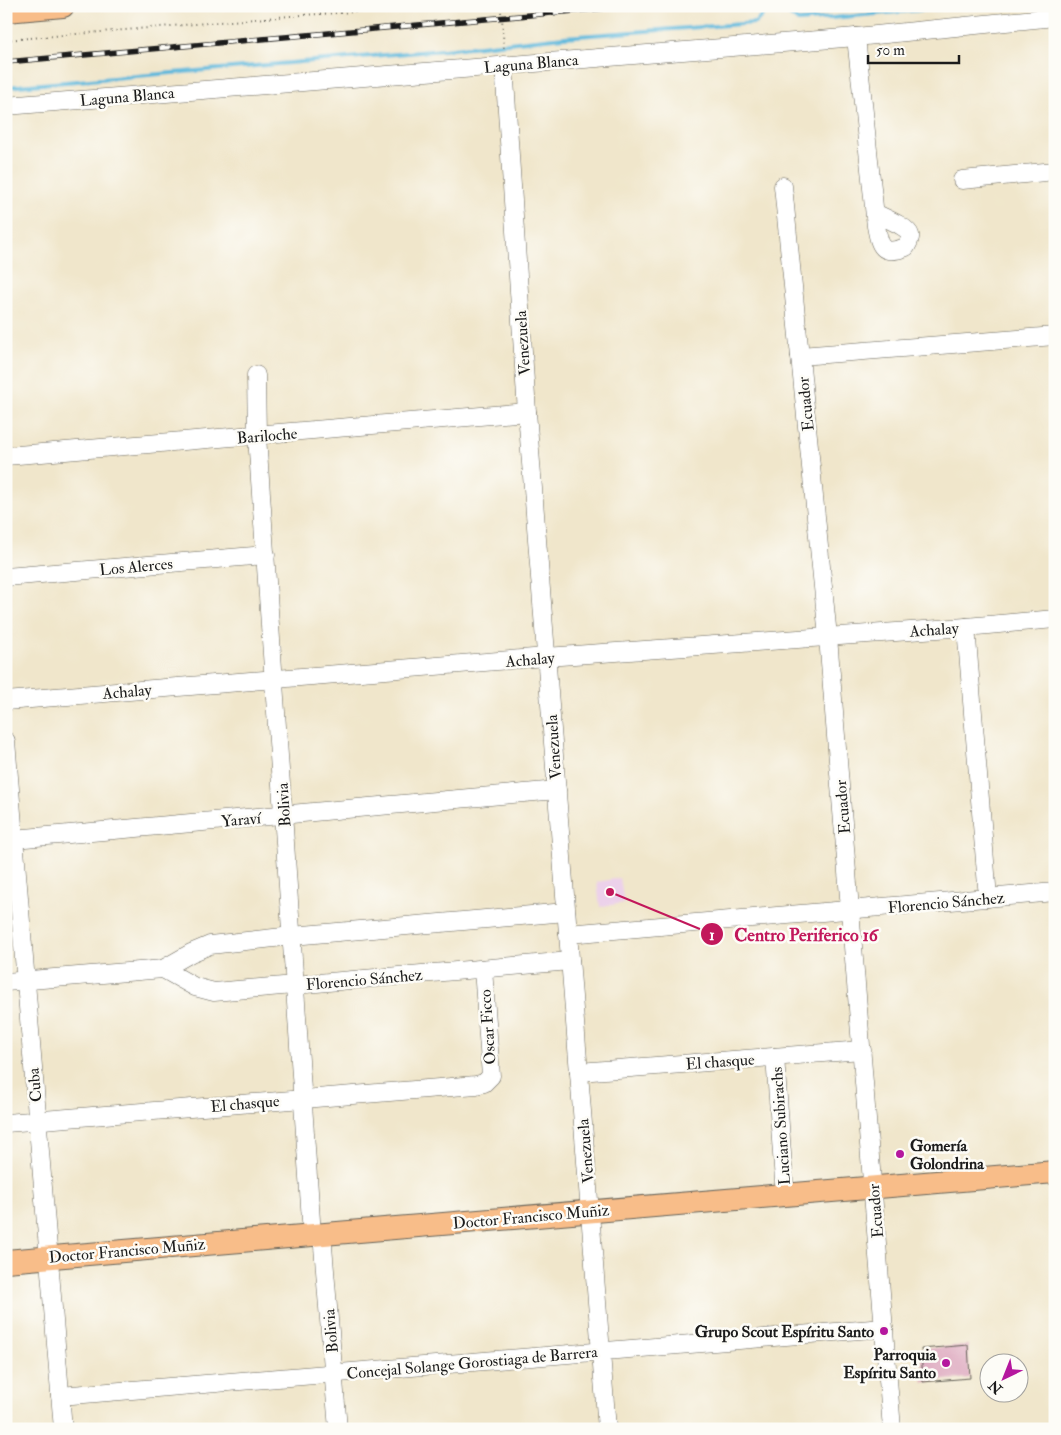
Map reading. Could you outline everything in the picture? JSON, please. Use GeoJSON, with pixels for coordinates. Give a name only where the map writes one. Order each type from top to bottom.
{"type":"FeatureCollection","features":[{"type":"Feature","properties":{"kind":"main road"},"geometry":{"type":"LineString","coordinates":[[6,11],[63,6]]}},
{"type":"Feature","properties":{"kind":"main road","name":"Doctor Francisco Muñiz"},"geometry":{"type":"LineString","coordinates":[[6,1261],[1055,1172]]}},
{"type":"Feature","properties":{"kind":"street","name":"Laguna Blanca"},"geometry":{"type":"LineString","coordinates":[[6,106],[504,57],[856,37],[1055,17]]}},
{"type":"Feature","properties":{"kind":"street"},"geometry":{"type":"LineString","coordinates":[[856,37],[875,213]]}},
{"type":"Feature","properties":{"kind":"street","name":"Venezuela"},"geometry":{"type":"LineString","coordinates":[[504,57],[527,412],[607,1429]]}},
{"type":"Feature","properties":{"kind":"street"},"geometry":{"type":"LineString","coordinates":[[962,180],[1055,171]]}},
{"type":"Feature","properties":{"kind":"street","name":"Ecuador"},"geometry":{"type":"LineString","coordinates":[[783,186],[828,637],[892,1429]]}},
{"type":"Feature","properties":{"kind":"street"},"geometry":{"type":"LineString","coordinates":[[800,356],[1055,336]]}},
{"type":"Feature","properties":{"kind":"street","name":"Bolivia"},"geometry":{"type":"LineString","coordinates":[[256,375],[257,436],[303,1099],[334,1374],[338,1429]]}},
{"type":"Feature","properties":{"kind":"street","name":"Bariloche"},"geometry":{"type":"LineString","coordinates":[[6,456],[527,412]]}},
{"type":"Feature","properties":{"kind":"street","name":"Los Alerces"},"geometry":{"type":"LineString","coordinates":[[6,577],[266,555]]}},
{"type":"Feature","properties":{"kind":"street","name":"Achalay"},"geometry":{"type":"LineString","coordinates":[[6,701],[546,657],[1055,619]]}},
{"type":"Feature","properties":{"kind":"street"},"geometry":{"type":"LineString","coordinates":[[966,627],[988,898]]}},
{"type":"Feature","properties":{"kind":"street","name":"Cuba"},"geometry":{"type":"LineString","coordinates":[[6,741],[63,1429]]}},
{"type":"Feature","properties":{"kind":"street","name":"Yaraví"},"geometry":{"type":"LineString","coordinates":[[14,839],[556,790]]}},
{"type":"Feature","properties":{"kind":"street","name":"Florencio Sánchez"},"geometry":{"type":"LineString","coordinates":[[568,934],[1055,892]]}},
{"type":"Feature","properties":{"kind":"street"},"geometry":{"type":"LineString","coordinates":[[6,982],[163,969],[191,953],[210,946],[292,936],[566,912]]}},
{"type":"Feature","properties":{"kind":"street","name":"Florencio Sánchez"},"geometry":{"type":"LineString","coordinates":[[163,969],[195,987],[214,992],[570,961]]}},
{"type":"Feature","properties":{"kind":"street","name":"Oscar Ficco"},"geometry":{"type":"LineString","coordinates":[[483,968],[491,1076],[484,1083]]}},
{"type":"Feature","properties":{"kind":"street","name":"El chasque"},"geometry":{"type":"LineString","coordinates":[[579,1072],[862,1050]]}},
{"type":"Feature","properties":{"kind":"street","name":"Luciano Subirachs"},"geometry":{"type":"LineString","coordinates":[[774,1057],[785,1195]]}},
{"type":"Feature","properties":{"kind":"street","name":"El chasque"},"geometry":{"type":"LineString","coordinates":[[6,1123],[484,1083]]}},
{"type":"Feature","properties":{"kind":"street","name":"Concejal Solange Gorostiaga de Barrera"},"geometry":{"type":"LineString","coordinates":[[60,1396],[884,1328]]}},
{"type":"Feature","properties":{"kind":"path"},"geometry":{"type":"LineString","coordinates":[[6,40],[302,15],[464,6]]}},
{"type":"Feature","properties":{"kind":"path"},"geometry":{"type":"LineString","coordinates":[[490,6],[501,6],[504,57]]}},
{"type":"Feature","properties":{"kind":"shaded area"},"geometry":{"type":"Polygon","coordinates":[[[620,878],[624,903],[600,907],[597,882],[620,878]]]}},
{"type":"Feature","properties":{"kind":"building","name":"Parroquia Espíritu Santo"},"geometry":{"type":"Polygon","coordinates":[[[968,1345],[970,1378],[923,1382],[921,1349],[968,1345]]]}},
{"type":"Feature","properties":{"kind":"waterway"},"geometry":{"type":"LineString","coordinates":[[6,87],[443,50],[564,37],[755,23],[771,6]]}},
{"type":"Feature","properties":{"kind":"waterway"},"geometry":{"type":"LineString","coordinates":[[779,6],[798,21],[965,6]]}},
{"type":"Feature","properties":{"kind":"railway"},"geometry":{"type":"LineString","coordinates":[[6,62],[629,6]]}},
{"type":"Feature","properties":{"kind":"place","name":"Centro Periferico 16"},"geometry":{"type":"Point","coordinates":[610,892]}},
{"type":"Feature","properties":{"kind":"place","name":"Gomería Golondrina"},"geometry":{"type":"Point","coordinates":[900,1154]}},
{"type":"Feature","properties":{"kind":"place","name":"Grupo Scout Espíritu Santo"},"geometry":{"type":"Point","coordinates":[884,1331]}},
{"type":"Feature","properties":{"kind":"place","name":"Parroquia Espíritu Santo"},"geometry":{"type":"Point","coordinates":[946,1363]}}]}
